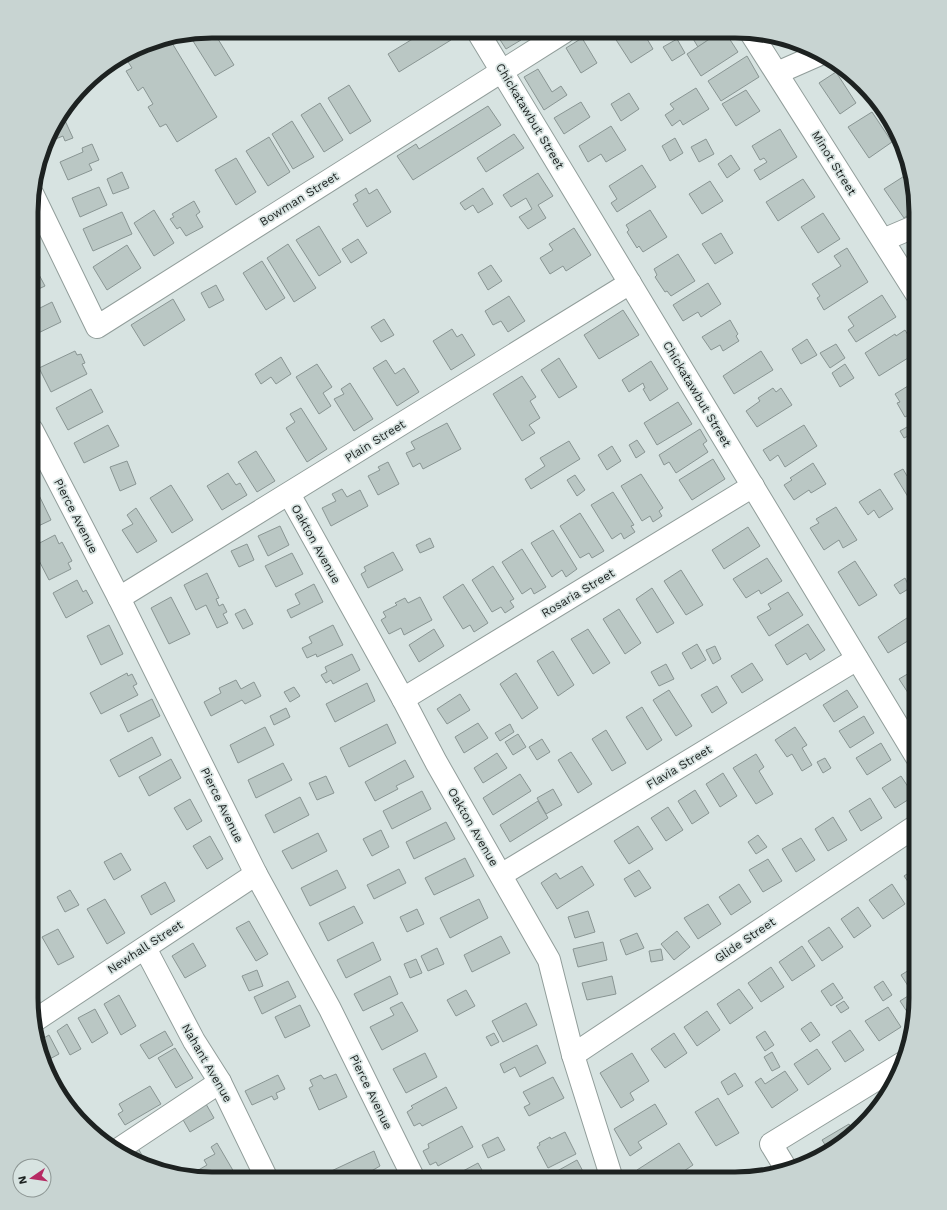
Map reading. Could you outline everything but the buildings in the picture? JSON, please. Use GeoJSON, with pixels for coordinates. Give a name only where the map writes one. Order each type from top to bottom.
{"type":"FeatureCollection","features":[{"type":"Feature","properties":{"kind":"street","name":"Chickatawbut Street"},"geometry":{"type":"LineString","coordinates":[[482,38],[909,744]]}},
{"type":"Feature","properties":{"kind":"street","name":"Bowman Street"},"geometry":{"type":"LineString","coordinates":[[38,204],[97,327],[554,38]]}},
{"type":"Feature","properties":{"kind":"street","name":"Minot Street"},"geometry":{"type":"LineString","coordinates":[[755,39],[909,282]]}},
{"type":"Feature","properties":{"kind":"street"},"geometry":{"type":"LineString","coordinates":[[777,73],[814,57]]}},
{"type":"Feature","properties":{"kind":"street"},"geometry":{"type":"LineString","coordinates":[[883,240],[909,229]]}},
{"type":"Feature","properties":{"kind":"street","name":"Plain Street"},"geometry":{"type":"LineString","coordinates":[[119,598],[630,283]]}},
{"type":"Feature","properties":{"kind":"street","name":"Pierce Avenue"},"geometry":{"type":"LineString","coordinates":[[38,442],[119,598],[256,874],[330,1009],[411,1172]]}},
{"type":"Feature","properties":{"kind":"street","name":"Rosaria Street"},"geometry":{"type":"LineString","coordinates":[[403,699],[753,486]]}},
{"type":"Feature","properties":{"kind":"street","name":"Oakton Avenue"},"geometry":{"type":"LineString","coordinates":[[289,494],[403,699],[436,762],[549,960],[574,1055],[610,1172]]}},
{"type":"Feature","properties":{"kind":"street","name":"Flavia Street"},"geometry":{"type":"LineString","coordinates":[[501,875],[857,659]]}},
{"type":"Feature","properties":{"kind":"street","name":"Glide Street"},"geometry":{"type":"LineString","coordinates":[[574,1055],[909,831]]}},
{"type":"Feature","properties":{"kind":"street","name":"Newhall Street"},"geometry":{"type":"LineString","coordinates":[[39,1018],[256,874]]}},
{"type":"Feature","properties":{"kind":"street","name":"Nahant Avenue"},"geometry":{"type":"LineString","coordinates":[[145,948],[194,1041],[220,1082],[264,1172]]}},
{"type":"Feature","properties":{"kind":"street"},"geometry":{"type":"LineString","coordinates":[[785,1165],[771,1144],[894,1069]]}},
{"type":"Feature","properties":{"kind":"street"},"geometry":{"type":"LineString","coordinates":[[122,1147],[220,1082]]}}]}
